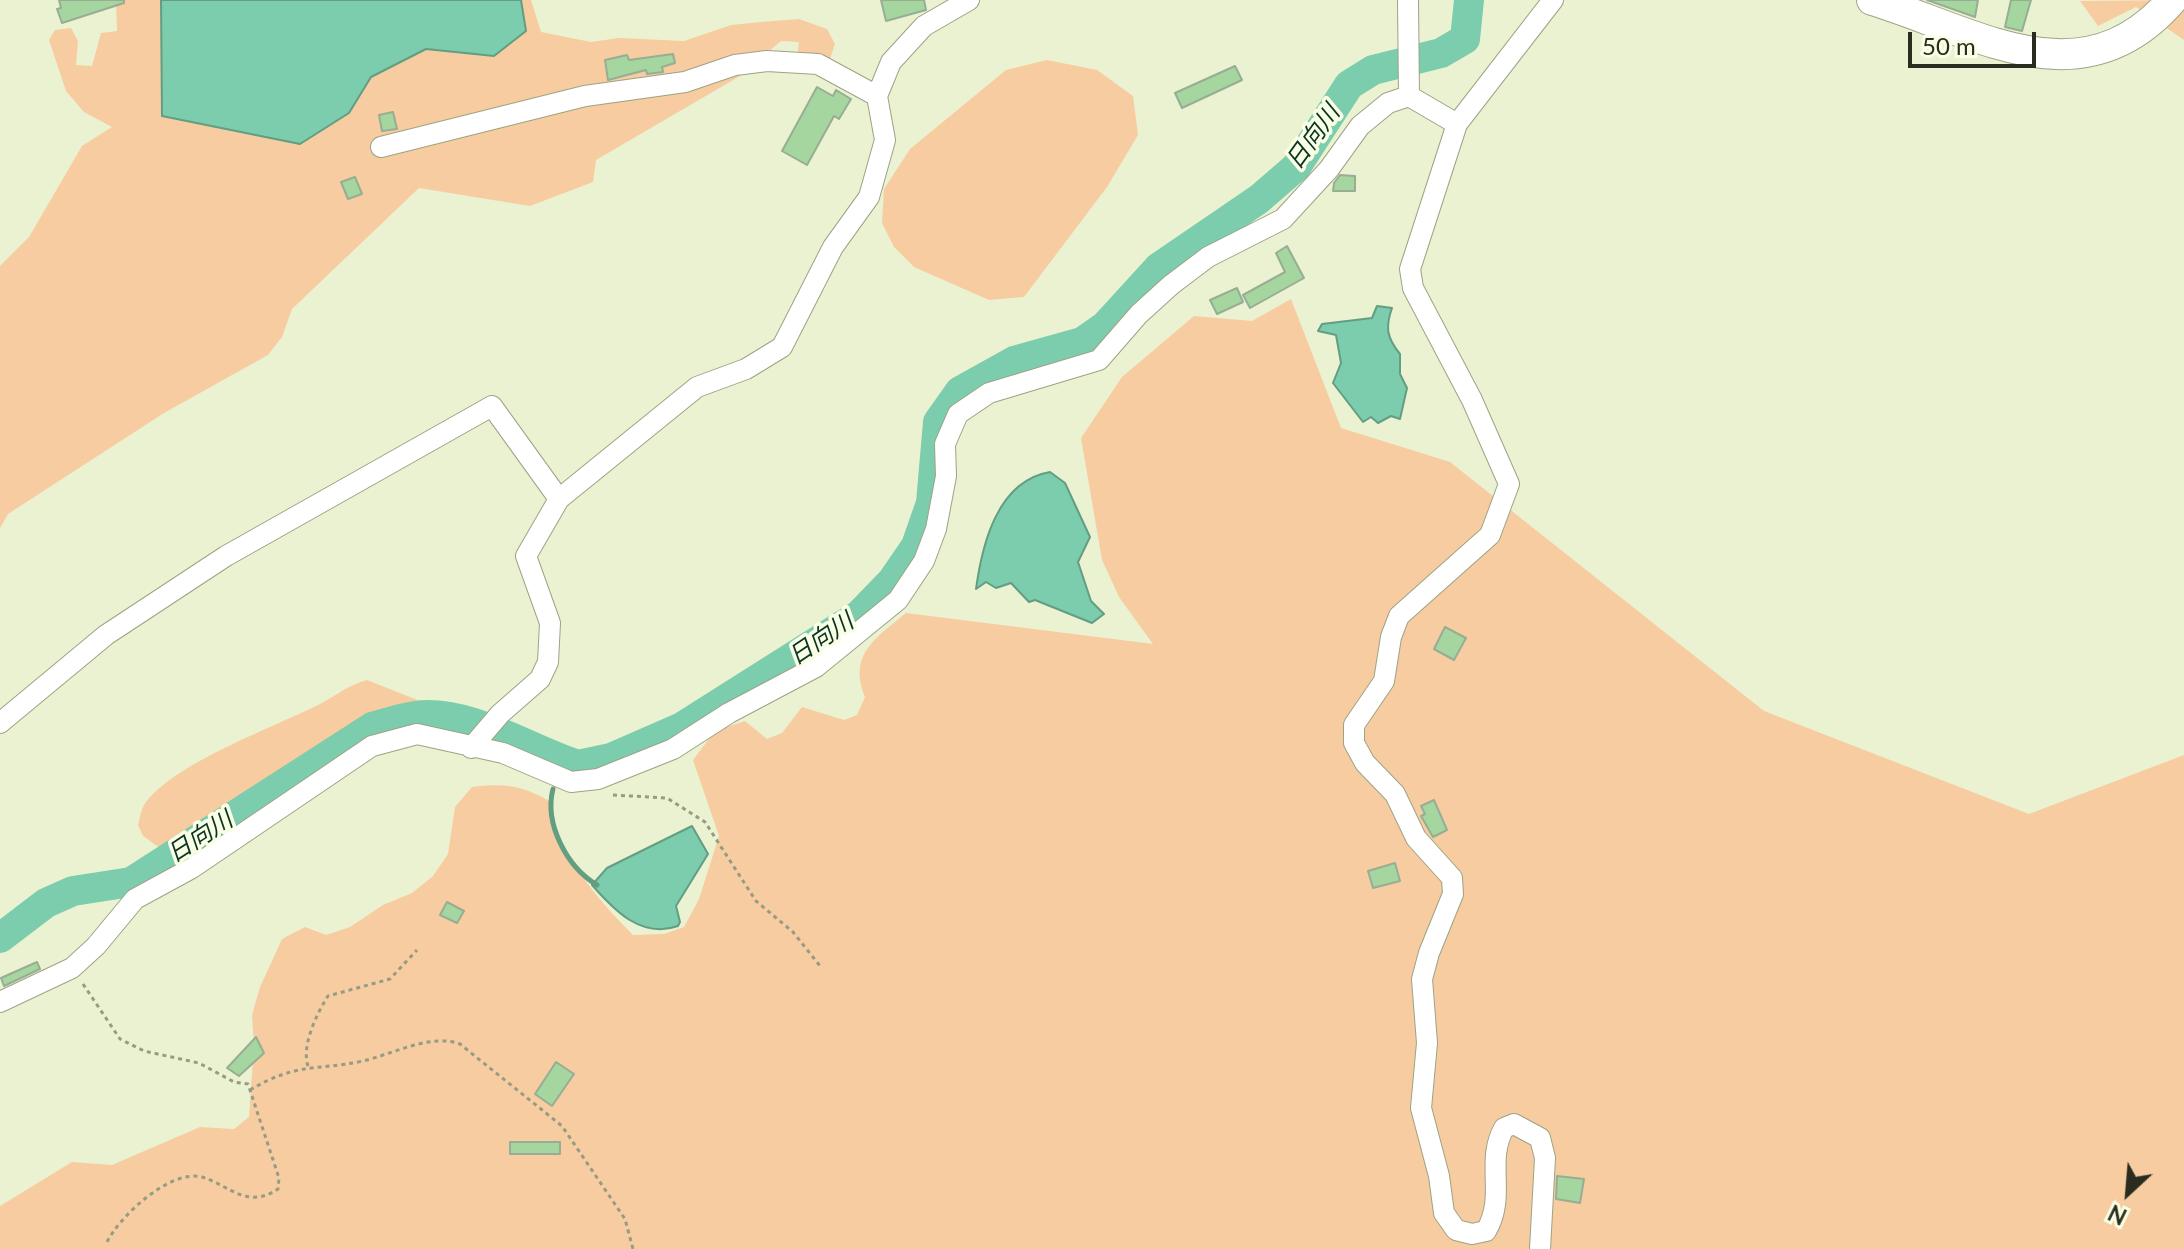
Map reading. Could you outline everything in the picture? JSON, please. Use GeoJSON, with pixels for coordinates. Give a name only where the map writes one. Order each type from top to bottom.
{"type":"FeatureCollection","features":[{"type":"Feature","properties":{"kind":"main road"},"geometry":{"type":"LineString","coordinates":[[1872,0],[2023,52],[2064,57],[2115,43],[2166,7]]}},
{"type":"Feature","properties":{"kind":"street"},"geometry":{"type":"LineString","coordinates":[[471,748],[500,714],[540,679],[548,662],[550,623],[526,556],[559,499],[697,387],[746,369],[782,347],[833,247],[869,197],[885,140],[877,96],[891,62],[916,35],[969,0]]}},
{"type":"Feature","properties":{"kind":"street"},"geometry":{"type":"LineString","coordinates":[[1408,0],[1409,88]]}},
{"type":"Feature","properties":{"kind":"street"},"geometry":{"type":"LineString","coordinates":[[1540,1249],[1545,1158],[1540,1138],[1514,1124],[1504,1128],[1496,1142],[1496,1214],[1486,1231],[1472,1234],[1456,1230],[1444,1213],[1439,1176],[1421,1108],[1427,1043],[1422,979],[1453,894],[1452,878],[1416,838],[1395,794],[1365,763],[1354,743],[1354,725],[1384,681],[1391,637],[1399,616],[1490,535],[1509,484],[1472,400],[1413,288],[1410,269],[1457,124],[1553,0]]}},
{"type":"Feature","properties":{"kind":"street"},"geometry":{"type":"LineString","coordinates":[[381,147],[585,96],[685,82],[735,65],[767,61],[818,64],[877,96]]}},
{"type":"Feature","properties":{"kind":"street"},"geometry":{"type":"LineString","coordinates":[[1409,88],[1457,124]]}},
{"type":"Feature","properties":{"kind":"street"},"geometry":{"type":"LineString","coordinates":[[0,1002],[72,968],[96,946],[135,899],[192,868],[372,746],[417,734],[503,753],[571,782],[598,779],[673,749],[729,713],[816,667],[898,600],[924,561],[936,529],[946,476],[945,444],[958,414],[989,393],[1099,360],[1139,314],[1171,285],[1208,257],[1283,219],[1329,169],[1360,126],[1409,88]]}},
{"type":"Feature","properties":{"kind":"street"},"geometry":{"type":"LineString","coordinates":[[0,723],[106,635],[226,556],[492,406],[559,499]]}},
{"type":"Feature","properties":{"kind":"path"},"geometry":{"type":"LineString","coordinates":[[612,794],[667,798],[705,822],[756,901],[793,932],[820,966]]}},
{"type":"Feature","properties":{"kind":"path"},"geometry":{"type":"LineString","coordinates":[[308,1066],[305,1058],[318,1011],[328,996],[390,979],[417,950]]}},
{"type":"Feature","properties":{"kind":"path"},"geometry":{"type":"LineString","coordinates":[[72,968],[120,1039],[144,1051],[199,1063],[234,1082],[248,1084],[279,1178],[278,1189],[269,1195],[244,1196],[201,1177],[172,1183],[132,1206],[107,1242]]}},
{"type":"Feature","properties":{"kind":"path"},"geometry":{"type":"LineString","coordinates":[[250,1090],[273,1076],[308,1066],[360,1061],[446,1039],[460,1044],[550,1115],[580,1150],[625,1219],[633,1249]]}},
{"type":"Feature","properties":{"kind":"shaded area"},"geometry":{"type":"Polygon","coordinates":[[[116,0],[171,0],[371,73],[515,0],[531,0],[541,32],[591,42],[619,38],[684,41],[731,25],[799,19],[827,29],[835,44],[829,62],[806,68],[798,51],[799,42],[781,41],[740,76],[596,160],[593,182],[530,206],[419,188],[292,309],[282,337],[268,355],[164,413],[8,514],[0,528],[0,266],[29,237],[82,146],[112,127],[84,112],[66,91],[49,40],[55,30],[71,28],[78,41],[76,65],[92,66],[101,33],[117,31],[116,0]]]}},
{"type":"Feature","properties":{"kind":"shaded area"},"geometry":{"type":"Polygon","coordinates":[[[161,0],[521,0],[526,31],[494,56],[426,49],[371,77],[349,113],[300,144],[162,116],[161,0]]]}},
{"type":"Feature","properties":{"kind":"shaded area"},"geometry":{"type":"Polygon","coordinates":[[[2184,0],[2184,40],[2136,7],[2098,26],[2080,1],[2184,0]]]}},
{"type":"Feature","properties":{"kind":"shaded area"},"geometry":{"type":"Polygon","coordinates":[[[1047,60],[1097,70],[1133,96],[1138,135],[1107,187],[1024,297],[989,300],[914,267],[894,247],[882,223],[884,189],[910,149],[1006,70],[1047,60]]]}},
{"type":"Feature","properties":{"kind":"shaded area"},"geometry":{"type":"Polygon","coordinates":[[[1291,299],[1341,428],[1450,462],[1764,711],[2029,814],[2184,755],[2184,1249],[0,1249],[0,1206],[72,1162],[112,1165],[200,1127],[234,1129],[249,1117],[254,1045],[252,1015],[260,987],[282,939],[305,927],[326,935],[350,927],[383,905],[412,893],[433,876],[448,854],[455,807],[472,787],[512,786],[549,801],[560,838],[580,874],[606,906],[633,935],[664,934],[684,927],[699,899],[719,836],[693,760],[715,731],[745,721],[767,739],[782,733],[802,707],[844,720],[857,715],[865,697],[860,669],[863,658],[875,639],[906,613],[1153,644],[1119,597],[1102,560],[1081,438],[1122,377],[1194,316],[1252,321],[1291,299]]]}},
{"type":"Feature","properties":{"kind":"shaded area"},"geometry":{"type":"Polygon","coordinates":[[[1377,306],[1392,308],[1388,332],[1400,354],[1400,374],[1407,388],[1400,419],[1391,416],[1378,423],[1371,417],[1363,422],[1333,383],[1341,363],[1336,335],[1318,331],[1322,324],[1372,318],[1377,306]]]}},
{"type":"Feature","properties":{"kind":"shaded area"},"geometry":{"type":"Polygon","coordinates":[[[1050,472],[1065,483],[1090,537],[1078,562],[1091,601],[1104,614],[1092,623],[1035,600],[1029,602],[1011,583],[996,588],[986,582],[976,589],[988,535],[1005,501],[1032,478],[1050,472]]]}},
{"type":"Feature","properties":{"kind":"shaded area"},"geometry":{"type":"Polygon","coordinates":[[[367,680],[425,703],[361,727],[213,828],[160,848],[143,836],[138,825],[144,804],[178,774],[367,680]]]}},
{"type":"Feature","properties":{"kind":"shaded area"},"geometry":{"type":"Polygon","coordinates":[[[692,826],[708,854],[676,906],[678,926],[652,929],[629,920],[592,885],[607,868],[692,826]]]}},
{"type":"Feature","properties":{"kind":"building"},"geometry":{"type":"Polygon","coordinates":[[[59,0],[124,0],[124,3],[62,23],[57,9],[61,8],[59,0]]]}},
{"type":"Feature","properties":{"kind":"building"},"geometry":{"type":"Polygon","coordinates":[[[881,0],[924,0],[926,10],[886,21],[881,0]]]}},
{"type":"Feature","properties":{"kind":"building"},"geometry":{"type":"Polygon","coordinates":[[[1927,0],[1978,0],[1975,17],[1927,0]]]}},
{"type":"Feature","properties":{"kind":"building"},"geometry":{"type":"Polygon","coordinates":[[[2011,0],[2031,0],[2022,31],[2005,27],[2011,0]]]}},
{"type":"Feature","properties":{"kind":"building"},"geometry":{"type":"Polygon","coordinates":[[[673,54],[675,63],[662,67],[663,72],[647,74],[646,70],[608,80],[605,60],[627,55],[629,60],[673,54]]]}},
{"type":"Feature","properties":{"kind":"building"},"geometry":{"type":"Polygon","coordinates":[[[1235,66],[1242,80],[1182,108],[1175,93],[1235,66]]]}},
{"type":"Feature","properties":{"kind":"building"},"geometry":{"type":"Polygon","coordinates":[[[817,87],[833,96],[836,90],[851,99],[839,119],[834,116],[807,165],[782,151],[817,87]]]}},
{"type":"Feature","properties":{"kind":"building"},"geometry":{"type":"Polygon","coordinates":[[[393,112],[397,129],[382,131],[379,115],[393,112]]]}},
{"type":"Feature","properties":{"kind":"building"},"geometry":{"type":"Polygon","coordinates":[[[1340,175],[1355,176],[1355,191],[1333,191],[1340,175]]]}},
{"type":"Feature","properties":{"kind":"building"},"geometry":{"type":"Polygon","coordinates":[[[355,177],[362,194],[348,199],[341,182],[355,177]]]}},
{"type":"Feature","properties":{"kind":"building"},"geometry":{"type":"Polygon","coordinates":[[[1287,246],[1304,278],[1250,308],[1243,295],[1285,272],[1276,253],[1287,246]]]}},
{"type":"Feature","properties":{"kind":"building"},"geometry":{"type":"Polygon","coordinates":[[[1237,288],[1243,302],[1217,314],[1210,300],[1237,288]]]}},
{"type":"Feature","properties":{"kind":"building"},"geometry":{"type":"Polygon","coordinates":[[[1445,627],[1466,638],[1454,660],[1434,649],[1445,627]]]}},
{"type":"Feature","properties":{"kind":"building"},"geometry":{"type":"Polygon","coordinates":[[[1434,800],[1447,830],[1433,837],[1421,816],[1425,814],[1421,806],[1434,800]]]}},
{"type":"Feature","properties":{"kind":"building"},"geometry":{"type":"Polygon","coordinates":[[[1395,863],[1400,881],[1373,888],[1368,871],[1395,863]]]}},
{"type":"Feature","properties":{"kind":"building"},"geometry":{"type":"Polygon","coordinates":[[[447,902],[464,911],[457,923],[440,915],[447,902]]]}},
{"type":"Feature","properties":{"kind":"building"},"geometry":{"type":"Polygon","coordinates":[[[37,962],[40,969],[4,986],[1,978],[37,962]]]}},
{"type":"Feature","properties":{"kind":"building"},"geometry":{"type":"Polygon","coordinates":[[[256,1037],[264,1053],[239,1076],[227,1068],[256,1037]]]}},
{"type":"Feature","properties":{"kind":"building"},"geometry":{"type":"Polygon","coordinates":[[[556,1062],[574,1074],[552,1106],[535,1094],[556,1062]]]}},
{"type":"Feature","properties":{"kind":"building"},"geometry":{"type":"Polygon","coordinates":[[[510,1142],[560,1142],[560,1154],[510,1154],[510,1142]]]}},
{"type":"Feature","properties":{"kind":"building"},"geometry":{"type":"Polygon","coordinates":[[[1557,1176],[1584,1179],[1580,1203],[1556,1199],[1557,1176]]]}},
{"type":"Feature","properties":{"kind":"waterway","name":"日向川"},"geometry":{"type":"LineString","coordinates":[[0,938],[46,903],[73,891],[131,882],[372,727],[410,717],[435,715],[477,724],[578,765],[611,758],[682,727],[859,615],[892,581],[916,546],[931,503],[938,422],[960,391],[1014,361],[1082,342],[1105,326],[1158,268],[1259,199],[1296,167],[1349,85],[1373,70],[1441,53],[1465,39],[1469,0]]}},
{"type":"Feature","properties":{"kind":"waterway"},"geometry":{"type":"LineString","coordinates":[[553,789],[552,816],[560,843],[576,867],[597,885]]}}]}
